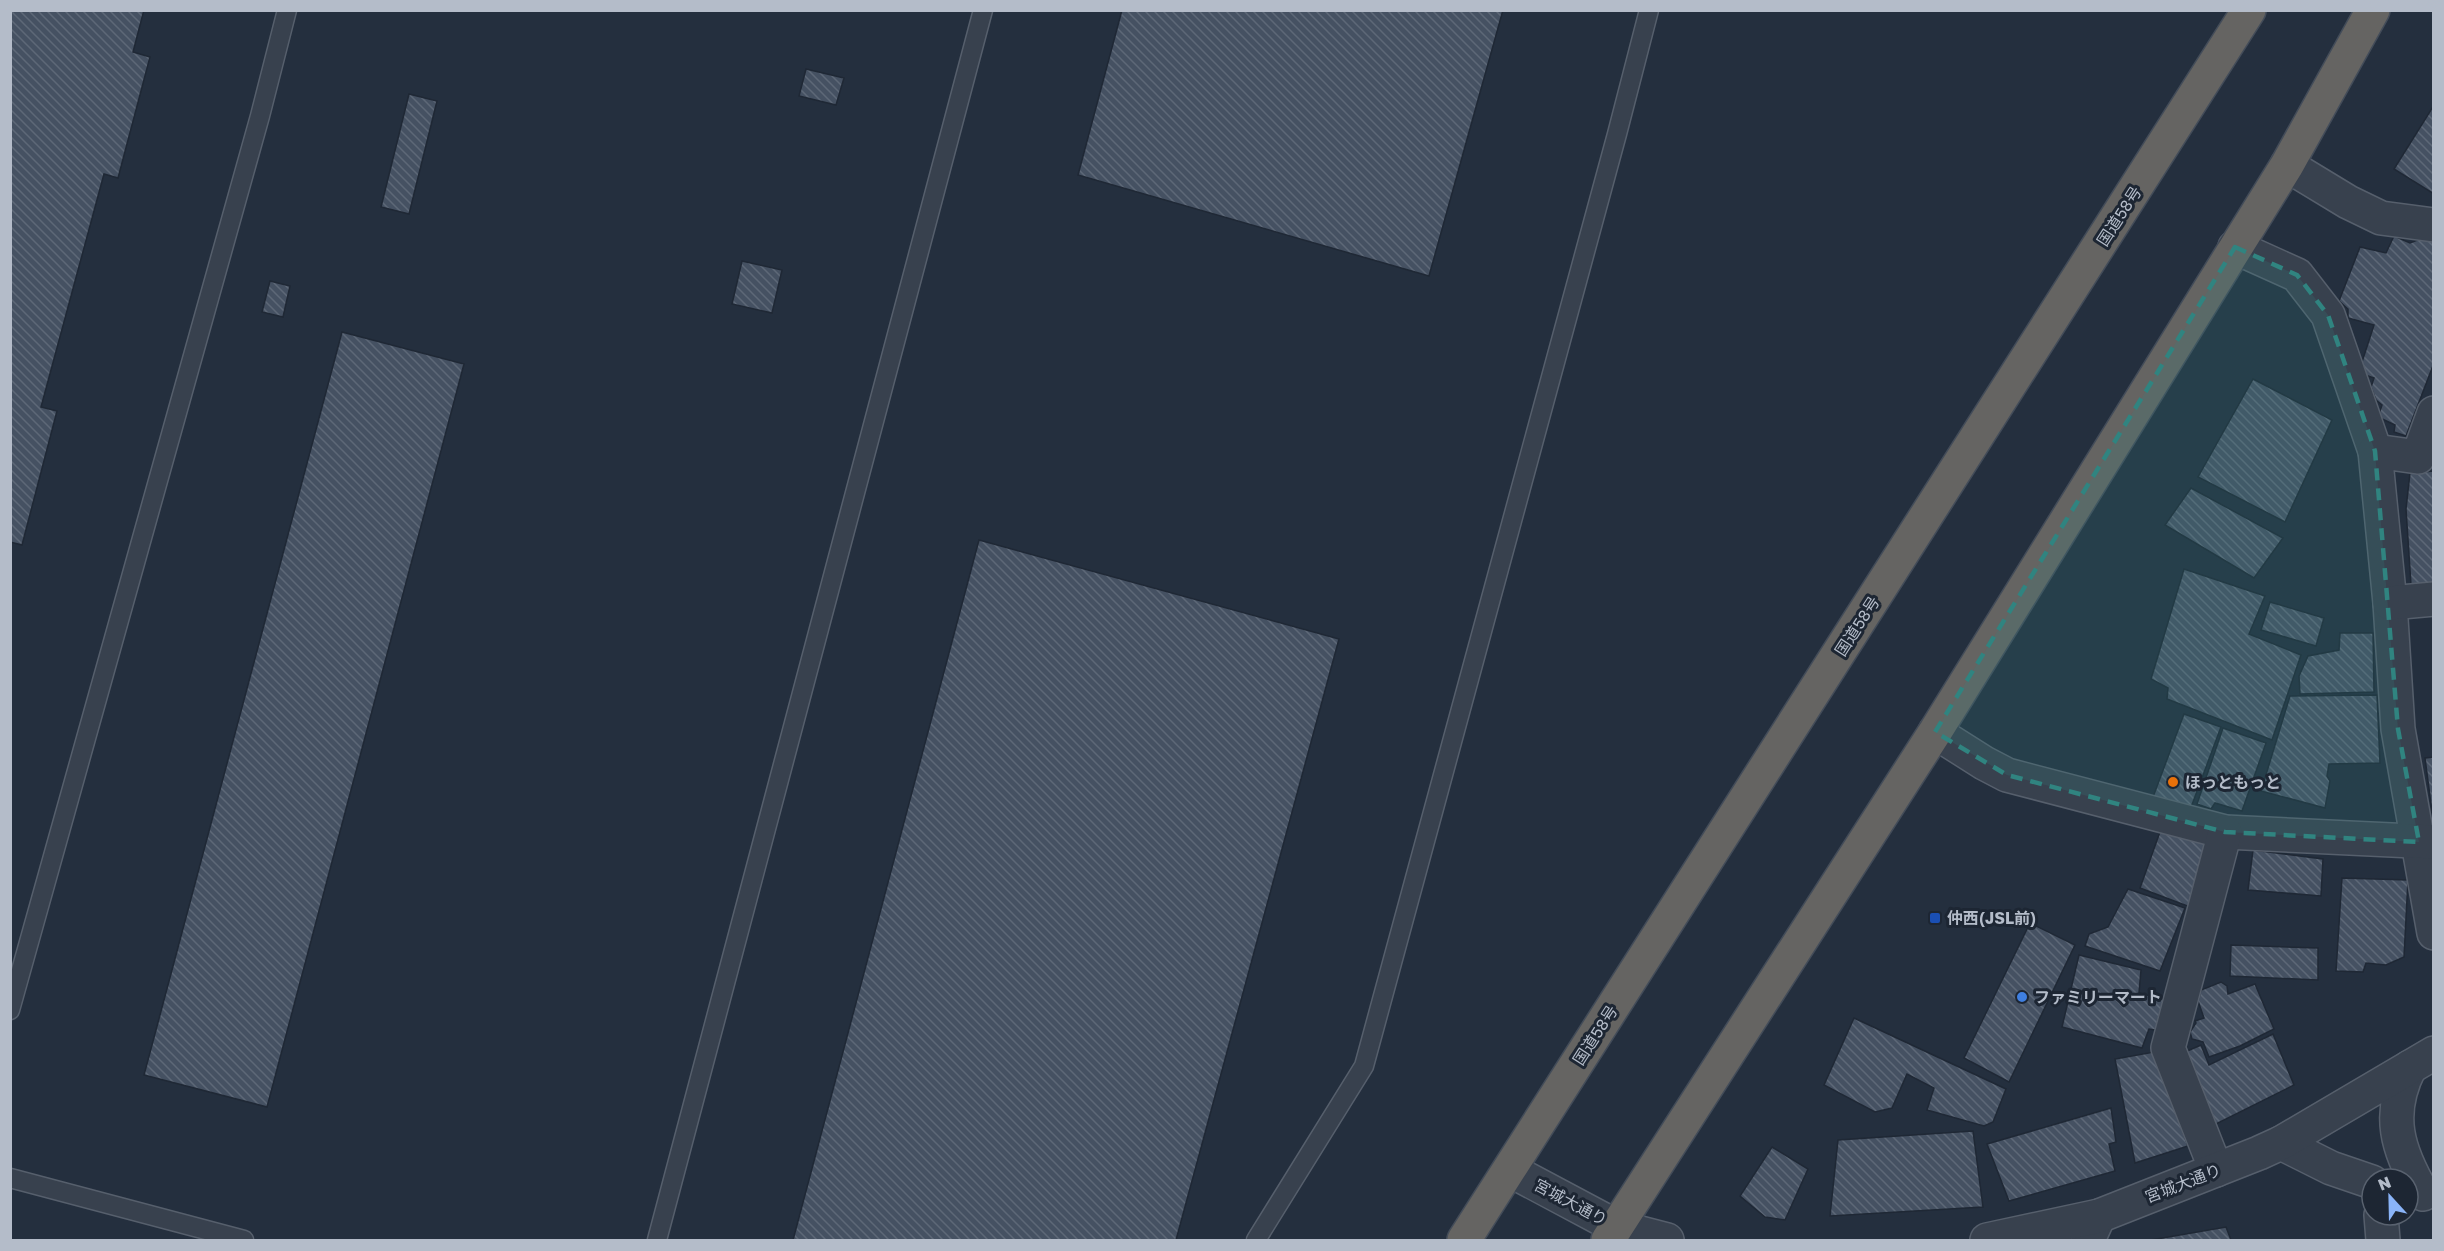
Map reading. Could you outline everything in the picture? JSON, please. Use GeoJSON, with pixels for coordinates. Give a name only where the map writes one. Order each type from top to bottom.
{"type":"FeatureCollection","features":[{"type":"Feature","properties":{"kind":"highway","name":"国道58号"},"geometry":{"type":"LineString","coordinates":[[1464,1240],[2249,10]]}},
{"type":"Feature","properties":{"kind":"highway"},"geometry":{"type":"LineString","coordinates":[[1613,1234],[1825,900],[1935,732],[2287,165],[2373,10]]}},
{"type":"Feature","properties":{"kind":"street"},"geometry":{"type":"LineString","coordinates":[[2287,165],[2348,202],[2381,218],[2433,225]]}},
{"type":"Feature","properties":{"kind":"street"},"geometry":{"type":"LineString","coordinates":[[2235,247],[2297,275],[2328,315],[2375,451],[2390,603],[2398,729],[2426,842],[2433,933]]}},
{"type":"Feature","properties":{"kind":"street"},"geometry":{"type":"LineString","coordinates":[[2375,451],[2426,456],[2433,413]]}},
{"type":"Feature","properties":{"kind":"street"},"geometry":{"type":"LineString","coordinates":[[2390,603],[2433,599]]}},
{"type":"Feature","properties":{"kind":"street"},"geometry":{"type":"LineString","coordinates":[[1935,732],[1983,764],[2007,775],[2225,832],[2426,842]]}},
{"type":"Feature","properties":{"kind":"street"},"geometry":{"type":"LineString","coordinates":[[2216,1170],[2168,1047],[2225,832]]}},
{"type":"Feature","properties":{"kind":"street","name":"宮城大通り"},"geometry":{"type":"LineString","coordinates":[[1987,1240],[2094,1228],[2216,1170],[2281,1143],[2422,1060]]}},
{"type":"Feature","properties":{"kind":"street"},"geometry":{"type":"LineString","coordinates":[[2421,1193],[2404,1157],[2397,1125],[2397,1097],[2422,1060]]}},
{"type":"Feature","properties":{"kind":"street"},"geometry":{"type":"LineString","coordinates":[[2281,1143],[2331,1168],[2360,1178]]}},
{"type":"Feature","properties":{"kind":"street","name":"宮城大通り"},"geometry":{"type":"LineString","coordinates":[[1510,1170],[1613,1234],[1667,1240]]}},
{"type":"Feature","properties":{"kind":"lane"},"geometry":{"type":"LineString","coordinates":[[10,1010],[254,139],[287,10]]}},
{"type":"Feature","properties":{"kind":"lane"},"geometry":{"type":"LineString","coordinates":[[657,1240],[983,10]]}},
{"type":"Feature","properties":{"kind":"lane"},"geometry":{"type":"LineString","coordinates":[[1256,1240],[1364,1066],[1611,158],[1649,10]]}},
{"type":"Feature","properties":{"kind":"lane"},"geometry":{"type":"LineString","coordinates":[[10,1178],[184,1233],[244,1240]]}},
{"type":"Feature","properties":{"kind":"highlighted area"},"geometry":{"type":"Polygon","coordinates":[[[2235,247],[2297,275],[2328,315],[2375,451],[2398,729],[2419,842],[2225,832],[2007,775],[1935,732],[2235,247]]]}},
{"type":"Feature","properties":{"kind":"building"},"geometry":{"type":"Polygon","coordinates":[[[10,10],[144,10],[133,52],[150,57],[118,178],[104,174],[41,407],[57,411],[22,545],[10,542],[10,10]]]}},
{"type":"Feature","properties":{"kind":"building"},"geometry":{"type":"Polygon","coordinates":[[[1122,10],[1503,10],[1429,276],[1078,175],[1122,10]]]}},
{"type":"Feature","properties":{"kind":"building"},"geometry":{"type":"Polygon","coordinates":[[[806,69],[844,78],[836,105],[799,96],[806,69]]]}},
{"type":"Feature","properties":{"kind":"building"},"geometry":{"type":"Polygon","coordinates":[[[409,94],[437,101],[409,214],[381,207],[409,94]]]}},
{"type":"Feature","properties":{"kind":"building"},"geometry":{"type":"Polygon","coordinates":[[[2434,105],[2434,194],[2394,169],[2434,105]]]}},
{"type":"Feature","properties":{"kind":"building"},"geometry":{"type":"Polygon","coordinates":[[[2394,236],[2410,243],[2425,237],[2434,240],[2434,363],[2406,436],[2394,432],[2395,425],[2378,417],[2382,405],[2376,400],[2371,387],[2374,378],[2365,375],[2361,365],[2374,325],[2348,318],[2348,309],[2339,301],[2360,247],[2386,253],[2394,236]]]}},
{"type":"Feature","properties":{"kind":"building"},"geometry":{"type":"Polygon","coordinates":[[[742,261],[782,270],[772,313],[732,304],[742,261]]]}},
{"type":"Feature","properties":{"kind":"building"},"geometry":{"type":"Polygon","coordinates":[[[270,281],[290,286],[283,317],[262,312],[270,281]]]}},
{"type":"Feature","properties":{"kind":"building"},"geometry":{"type":"Polygon","coordinates":[[[342,332],[464,364],[267,1107],[144,1075],[342,332]]]}},
{"type":"Feature","properties":{"kind":"building"},"geometry":{"type":"Polygon","coordinates":[[[2253,379],[2332,420],[2285,522],[2198,477],[2253,379]]]}},
{"type":"Feature","properties":{"kind":"building"},"geometry":{"type":"Polygon","coordinates":[[[2434,471],[2434,584],[2411,585],[2406,509],[2410,473],[2434,471]]]}},
{"type":"Feature","properties":{"kind":"building"},"geometry":{"type":"Polygon","coordinates":[[[2191,488],[2283,538],[2254,578],[2165,525],[2191,488]]]}},
{"type":"Feature","properties":{"kind":"building"},"geometry":{"type":"Polygon","coordinates":[[[979,540],[1339,639],[1176,1240],[793,1240],[979,540]]]}},
{"type":"Feature","properties":{"kind":"building"},"geometry":{"type":"Polygon","coordinates":[[[2184,569],[2265,596],[2249,634],[2301,655],[2272,740],[2167,699],[2168,688],[2151,679],[2184,569]]]}},
{"type":"Feature","properties":{"kind":"building"},"geometry":{"type":"Polygon","coordinates":[[[2270,602],[2324,618],[2316,646],[2261,630],[2270,602]]]}},
{"type":"Feature","properties":{"kind":"building"},"geometry":{"type":"Polygon","coordinates":[[[2340,633],[2373,633],[2374,692],[2300,694],[2299,676],[2308,656],[2339,650],[2340,633]]]}},
{"type":"Feature","properties":{"kind":"building"},"geometry":{"type":"Polygon","coordinates":[[[2377,695],[2380,763],[2329,764],[2327,776],[2330,781],[2325,808],[2261,791],[2290,696],[2377,695]]]}},
{"type":"Feature","properties":{"kind":"building"},"geometry":{"type":"Polygon","coordinates":[[[2184,714],[2221,727],[2190,810],[2153,797],[2184,714]]]}},
{"type":"Feature","properties":{"kind":"building"},"geometry":{"type":"Polygon","coordinates":[[[2223,728],[2266,743],[2242,811],[2215,803],[2211,809],[2197,804],[2223,728]]]}},
{"type":"Feature","properties":{"kind":"building"},"geometry":{"type":"Polygon","coordinates":[[[2434,757],[2434,827],[2425,758],[2434,757]]]}},
{"type":"Feature","properties":{"kind":"building"},"geometry":{"type":"Polygon","coordinates":[[[2161,829],[2211,839],[2190,907],[2140,888],[2161,829]]]}},
{"type":"Feature","properties":{"kind":"building"},"geometry":{"type":"Polygon","coordinates":[[[2253,850],[2323,859],[2321,896],[2248,890],[2253,850]]]}},
{"type":"Feature","properties":{"kind":"building"},"geometry":{"type":"Polygon","coordinates":[[[2342,878],[2408,880],[2404,957],[2386,965],[2366,963],[2363,972],[2336,971],[2342,878]]]}},
{"type":"Feature","properties":{"kind":"building"},"geometry":{"type":"Polygon","coordinates":[[[2128,889],[2185,908],[2160,971],[2085,946],[2089,934],[2108,927],[2128,889]]]}},
{"type":"Feature","properties":{"kind":"building"},"geometry":{"type":"Polygon","coordinates":[[[2030,923],[2075,945],[2009,1082],[1964,1058],[2030,923]]]}},
{"type":"Feature","properties":{"kind":"building"},"geometry":{"type":"Polygon","coordinates":[[[2231,945],[2318,948],[2318,980],[2230,976],[2231,945]]]}},
{"type":"Feature","properties":{"kind":"building"},"geometry":{"type":"Polygon","coordinates":[[[2079,955],[2141,970],[2139,993],[2166,1000],[2162,1031],[2149,1029],[2142,1048],[2062,1027],[2079,955]]]}},
{"type":"Feature","properties":{"kind":"building"},"geometry":{"type":"Polygon","coordinates":[[[2221,982],[2227,986],[2228,994],[2255,984],[2274,1029],[2240,1046],[2209,1057],[2203,1042],[2192,1039],[2190,1032],[2195,1021],[2204,1018],[2198,1001],[2201,990],[2221,982]]]}},
{"type":"Feature","properties":{"kind":"building"},"geometry":{"type":"Polygon","coordinates":[[[1854,1018],[2006,1089],[1993,1122],[1984,1126],[1927,1110],[1934,1088],[1907,1074],[1892,1108],[1875,1112],[1824,1085],[1854,1018]]]}},
{"type":"Feature","properties":{"kind":"building"},"geometry":{"type":"Polygon","coordinates":[[[2273,1034],[2294,1085],[2212,1126],[2185,1052],[2201,1045],[2209,1065],[2273,1034]]]}},
{"type":"Feature","properties":{"kind":"building"},"geometry":{"type":"Polygon","coordinates":[[[2154,1052],[2188,1146],[2135,1163],[2115,1059],[2154,1052]]]}},
{"type":"Feature","properties":{"kind":"building"},"geometry":{"type":"Polygon","coordinates":[[[2111,1108],[2116,1142],[2109,1144],[2115,1171],[2009,1201],[1987,1144],[2111,1108]]]}},
{"type":"Feature","properties":{"kind":"building"},"geometry":{"type":"Polygon","coordinates":[[[1973,1131],[1983,1207],[1830,1216],[1838,1140],[1973,1131]]]}},
{"type":"Feature","properties":{"kind":"building"},"geometry":{"type":"Polygon","coordinates":[[[1772,1147],[1808,1169],[1785,1220],[1765,1217],[1740,1196],[1772,1147]]]}},
{"type":"Feature","properties":{"kind":"building"},"geometry":{"type":"Polygon","coordinates":[[[2226,1227],[2231,1240],[2151,1240],[2226,1227]]]}},
{"type":"Feature","properties":{"kind":"place","name":"ほっともっと"},"geometry":{"type":"Point","coordinates":[2173,782]}},
{"type":"Feature","properties":{"kind":"place","name":"仲西(JSL前)"},"geometry":{"type":"Point","coordinates":[1935,918]}},
{"type":"Feature","properties":{"kind":"place","name":"ファミリーマート"},"geometry":{"type":"Point","coordinates":[2022,997]}}]}
